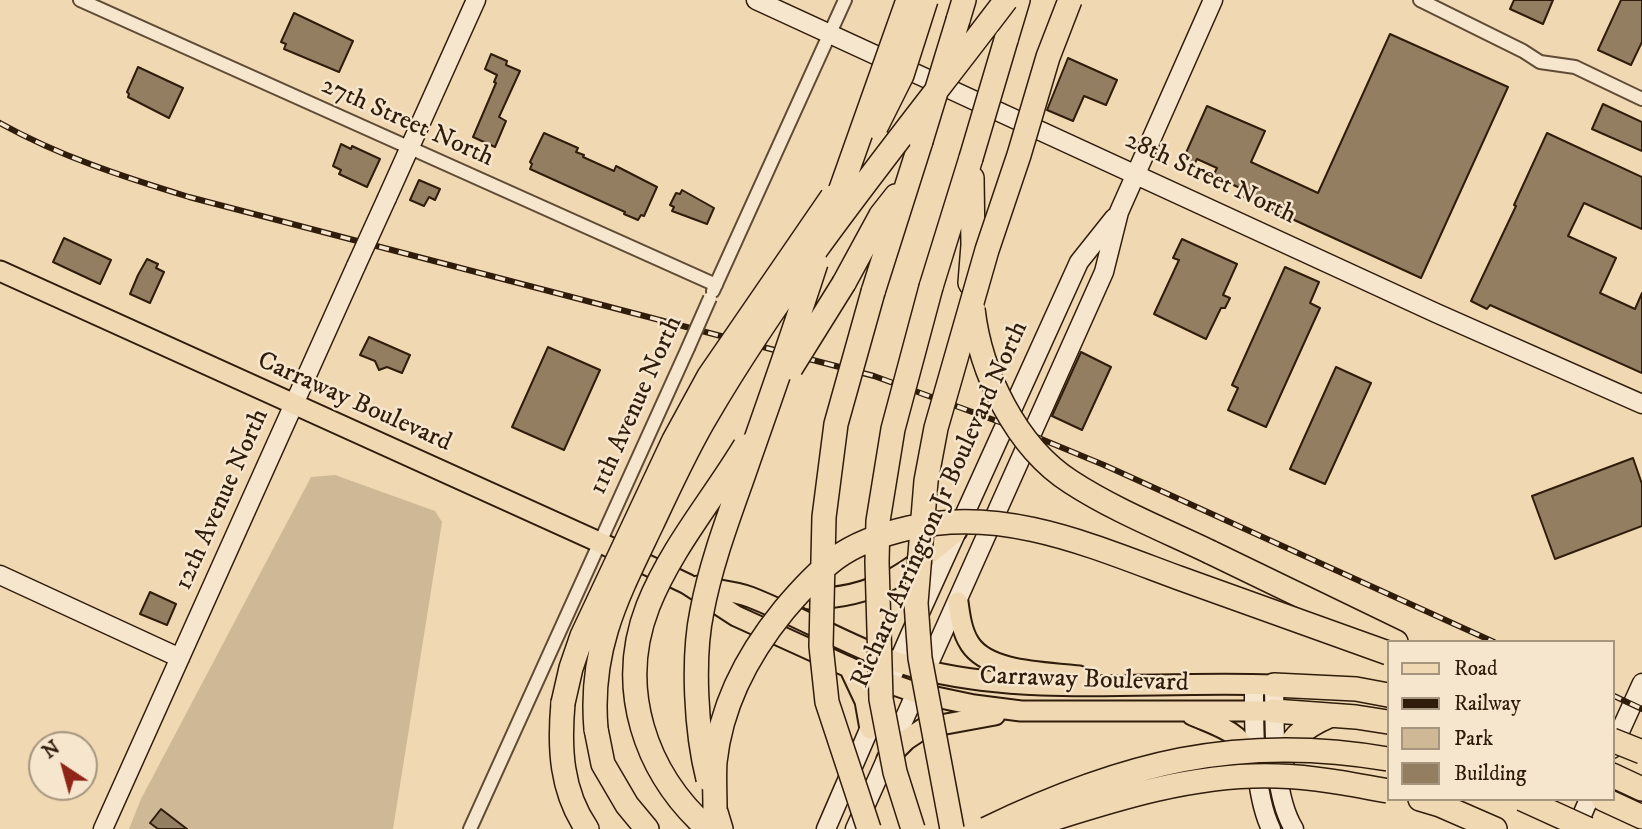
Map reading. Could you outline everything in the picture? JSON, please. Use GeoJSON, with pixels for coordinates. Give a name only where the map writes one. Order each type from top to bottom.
{"type":"FeatureCollection","features":[{"type":"Feature","properties":{"kind":"highway"},"geometry":{"type":"LineString","coordinates":[[715,822],[698,715],[698,646],[706,592],[716,552],[833,209],[908,0]]}},
{"type":"Feature","properties":{"kind":"highway"},"geometry":{"type":"LineString","coordinates":[[587,829],[571,799],[563,770],[560,739],[563,704],[582,636],[674,440],[709,376],[824,210],[873,133],[902,75],[926,0]]}},
{"type":"Feature","properties":{"kind":"highway"},"geometry":{"type":"LineString","coordinates":[[647,829],[627,805],[603,764],[594,706],[597,670],[606,625],[671,484],[706,417],[784,295],[859,191],[1006,0]]}},
{"type":"Feature","properties":{"kind":"highway"},"geometry":{"type":"LineString","coordinates":[[913,829],[895,772],[881,699],[878,521],[890,443],[931,287],[1018,0]]}},
{"type":"Feature","properties":{"kind":"highway"},"geometry":{"type":"LineString","coordinates":[[952,829],[919,658],[916,603],[926,481],[936,428],[983,263],[1048,57],[1070,0]]}},
{"type":"Feature","properties":{"kind":"highway"},"geometry":{"type":"LineString","coordinates":[[869,829],[827,702],[821,646],[824,517],[836,424],[873,292],[961,10]]}},
{"type":"Feature","properties":{"kind":"highway"},"geometry":{"type":"LineString","coordinates":[[971,158],[973,244],[970,283],[976,334],[990,378],[1012,419],[1039,456],[1069,481],[1111,505],[1392,640]]}},
{"type":"Feature","properties":{"kind":"highway"},"geometry":{"type":"LineString","coordinates":[[715,822],[676,796],[648,749],[635,695],[640,634],[648,608],[677,550],[844,283],[881,215],[909,180]]}},
{"type":"Feature","properties":{"kind":"highway"},"geometry":{"type":"LineString","coordinates":[[715,822],[715,765],[719,734],[739,678],[756,648],[800,590],[837,558],[860,543],[908,528],[953,521],[984,521],[1052,534],[1386,652]]}},
{"type":"Feature","properties":{"kind":"highway"},"geometry":{"type":"LineString","coordinates":[[1264,685],[1356,689],[1386,695]]}},
{"type":"Feature","properties":{"kind":"highway"},"geometry":{"type":"LineString","coordinates":[[1264,711],[1386,722]]}},
{"type":"Feature","properties":{"kind":"highway"},"geometry":{"type":"LineString","coordinates":[[1268,769],[1295,736],[1311,724],[1332,715]]}},
{"type":"Feature","properties":{"kind":"highway"},"geometry":{"type":"LineString","coordinates":[[1614,741],[1642,752]]}},
{"type":"Feature","properties":{"kind":"highway"},"geometry":{"type":"LineString","coordinates":[[986,829],[1095,782],[1201,754],[1269,748],[1343,751],[1386,759]]}},
{"type":"Feature","properties":{"kind":"highway"},"geometry":{"type":"LineString","coordinates":[[1021,829],[1145,791],[1205,780],[1275,776],[1332,780],[1386,791]]}},
{"type":"Feature","properties":{"kind":"highway"},"geometry":{"type":"LineString","coordinates":[[1614,776],[1642,789]]}},
{"type":"Feature","properties":{"kind":"highway"},"geometry":{"type":"LineString","coordinates":[[1427,801],[1495,829]]}},
{"type":"Feature","properties":{"kind":"highway"},"geometry":{"type":"LineString","coordinates":[[1526,801],[1588,829]]}},
{"type":"Feature","properties":{"kind":"highway"},"geometry":{"type":"LineString","coordinates":[[1607,801],[1642,817]]}},
{"type":"Feature","properties":{"kind":"main road","name":"Carraway Boulevard"},"geometry":{"type":"LineString","coordinates":[[0,271],[601,543],[687,584],[736,616],[849,667],[917,693],[974,705],[1021,711],[1264,711]]}},
{"type":"Feature","properties":{"kind":"main road"},"geometry":{"type":"LineString","coordinates":[[747,596],[818,598],[872,589],[914,567],[957,531]]}},
{"type":"Feature","properties":{"kind":"main road","name":"Carraway Boulevard"},"geometry":{"type":"LineString","coordinates":[[687,584],[747,596],[898,662],[927,671],[985,682],[1150,686],[1264,685]]}},
{"type":"Feature","properties":{"kind":"main road"},"geometry":{"type":"LineString","coordinates":[[958,602],[962,625],[970,643],[982,657],[992,662],[1150,686]]}},
{"type":"Feature","properties":{"kind":"main road"},"geometry":{"type":"LineString","coordinates":[[849,667],[865,701],[870,729]]}},
{"type":"Feature","properties":{"kind":"main road"},"geometry":{"type":"LineString","coordinates":[[887,759],[923,728],[1021,711]]}},
{"type":"Feature","properties":{"kind":"main road"},"geometry":{"type":"LineString","coordinates":[[1185,712],[1236,736],[1268,769]]}},
{"type":"Feature","properties":{"kind":"street","name":"27th Street North"},"geometry":{"type":"LineString","coordinates":[[80,0],[107,6],[409,149],[716,285]]}},
{"type":"Feature","properties":{"kind":"street","name":"12th Avenue North"},"geometry":{"type":"LineString","coordinates":[[103,829],[476,0]]}},
{"type":"Feature","properties":{"kind":"street","name":"28th Street North"},"geometry":{"type":"LineString","coordinates":[[756,0],[1436,313],[1642,404]]}},
{"type":"Feature","properties":{"kind":"street","name":"11th Avenue North"},"geometry":{"type":"LineString","coordinates":[[470,829],[845,0]]}},
{"type":"Feature","properties":{"kind":"street","name":"Richard Arrington Jr Boulevard North"},"geometry":{"type":"LineString","coordinates":[[855,829],[1104,272],[1119,212],[1213,0]]}},
{"type":"Feature","properties":{"kind":"street"},"geometry":{"type":"LineString","coordinates":[[1420,0],[1540,62],[1575,67],[1642,99]]}},
{"type":"Feature","properties":{"kind":"street","name":"Richard Arrington Jr Boulevard North"},"geometry":{"type":"LineString","coordinates":[[826,829],[898,662],[1079,262],[1119,212]]}},
{"type":"Feature","properties":{"kind":"street"},"geometry":{"type":"LineString","coordinates":[[0,575],[180,658]]}},
{"type":"Feature","properties":{"kind":"street"},"geometry":{"type":"LineString","coordinates":[[1614,745],[1642,683]]}},
{"type":"Feature","properties":{"kind":"street"},"geometry":{"type":"LineString","coordinates":[[1264,685],[1268,769],[1262,801],[1272,829]]}},
{"type":"Feature","properties":{"kind":"street"},"geometry":{"type":"LineString","coordinates":[[1268,769],[1294,829]]}},
{"type":"Feature","properties":{"kind":"street"},"geometry":{"type":"LineString","coordinates":[[1576,829],[1588,801]]}},
{"type":"Feature","properties":{"kind":"green space"},"geometry":{"type":"Polygon","coordinates":[[[335,475],[435,511],[442,522],[393,829],[129,829],[141,799],[311,477],[335,475]]]}},
{"type":"Feature","properties":{"kind":"building"},"geometry":{"type":"Polygon","coordinates":[[[1514,0],[1553,0],[1543,24],[1510,9],[1514,0]]]}},
{"type":"Feature","properties":{"kind":"building"},"geometry":{"type":"Polygon","coordinates":[[[1621,0],[1642,0],[1642,42],[1631,65],[1598,50],[1621,0]]]}},
{"type":"Feature","properties":{"kind":"building"},"geometry":{"type":"Polygon","coordinates":[[[294,13],[353,41],[339,72],[284,49],[286,44],[281,42],[294,13]]]}},
{"type":"Feature","properties":{"kind":"building"},"geometry":{"type":"Polygon","coordinates":[[[1390,34],[1508,87],[1421,278],[1244,197],[1247,191],[1213,176],[1217,168],[1197,159],[1192,169],[1181,164],[1207,106],[1265,131],[1251,162],[1318,193],[1390,34]]]}},
{"type":"Feature","properties":{"kind":"building"},"geometry":{"type":"Polygon","coordinates":[[[491,54],[520,71],[499,117],[506,121],[495,147],[473,137],[496,83],[494,82],[497,75],[485,69],[491,54]]]}},
{"type":"Feature","properties":{"kind":"building"},"geometry":{"type":"Polygon","coordinates":[[[1068,58],[1117,80],[1106,105],[1084,96],[1073,121],[1047,110],[1068,58]]]}},
{"type":"Feature","properties":{"kind":"building"},"geometry":{"type":"Polygon","coordinates":[[[138,67],[183,88],[169,118],[128,97],[127,92],[138,67]]]}},
{"type":"Feature","properties":{"kind":"building"},"geometry":{"type":"Polygon","coordinates":[[[1603,104],[1642,122],[1642,151],[1592,129],[1603,104]]]}},
{"type":"Feature","properties":{"kind":"building"},"geometry":{"type":"Polygon","coordinates":[[[544,133],[578,148],[576,152],[584,155],[583,157],[614,171],[616,166],[657,187],[644,216],[641,215],[638,220],[530,169],[530,162],[544,133]]]}},
{"type":"Feature","properties":{"kind":"building"},"geometry":{"type":"Polygon","coordinates":[[[1547,133],[1642,177],[1642,229],[1584,203],[1568,236],[1616,258],[1600,293],[1635,309],[1642,293],[1642,373],[1490,305],[1487,309],[1471,301],[1547,133]]]}},
{"type":"Feature","properties":{"kind":"building"},"geometry":{"type":"Polygon","coordinates":[[[341,144],[380,159],[367,187],[339,174],[341,170],[333,166],[341,144]]]}},
{"type":"Feature","properties":{"kind":"building"},"geometry":{"type":"Polygon","coordinates":[[[419,180],[440,189],[435,200],[429,197],[424,206],[410,200],[419,180]]]}},
{"type":"Feature","properties":{"kind":"building"},"geometry":{"type":"Polygon","coordinates":[[[682,190],[714,208],[707,224],[672,211],[674,207],[670,205],[676,193],[680,194],[682,190]]]}},
{"type":"Feature","properties":{"kind":"building"},"geometry":{"type":"Polygon","coordinates":[[[64,238],[111,260],[100,284],[53,262],[64,238]]]}},
{"type":"Feature","properties":{"kind":"building"},"geometry":{"type":"Polygon","coordinates":[[[1182,239],[1237,264],[1223,295],[1230,298],[1225,308],[1221,308],[1206,339],[1154,314],[1179,260],[1173,258],[1182,239]]]}},
{"type":"Feature","properties":{"kind":"building"},"geometry":{"type":"Polygon","coordinates":[[[147,259],[158,264],[156,268],[164,272],[150,303],[130,294],[147,259]]]}},
{"type":"Feature","properties":{"kind":"building"},"geometry":{"type":"Polygon","coordinates":[[[1285,267],[1319,282],[1310,303],[1320,308],[1266,427],[1228,410],[1238,388],[1232,385],[1285,267]]]}},
{"type":"Feature","properties":{"kind":"building"},"geometry":{"type":"Polygon","coordinates":[[[369,337],[410,355],[402,373],[387,367],[379,370],[375,361],[360,355],[369,337]]]}},
{"type":"Feature","properties":{"kind":"building"},"geometry":{"type":"Polygon","coordinates":[[[548,347],[600,370],[564,450],[512,427],[548,347]]]}},
{"type":"Feature","properties":{"kind":"building"},"geometry":{"type":"Polygon","coordinates":[[[1081,352],[1111,367],[1082,430],[1052,416],[1081,352]]]}},
{"type":"Feature","properties":{"kind":"building"},"geometry":{"type":"Polygon","coordinates":[[[1336,367],[1371,383],[1325,484],[1290,469],[1336,367]]]}},
{"type":"Feature","properties":{"kind":"building"},"geometry":{"type":"Polygon","coordinates":[[[1633,458],[1642,484],[1642,526],[1555,559],[1532,496],[1633,458]]]}},
{"type":"Feature","properties":{"kind":"building"},"geometry":{"type":"Polygon","coordinates":[[[150,592],[176,604],[167,625],[140,614],[150,592]]]}},
{"type":"Feature","properties":{"kind":"building"},"geometry":{"type":"Polygon","coordinates":[[[161,809],[187,829],[158,829],[150,823],[161,809]]]}},
{"type":"Feature","properties":{"kind":"railway"},"geometry":{"type":"LineString","coordinates":[[0,123],[69,156],[189,197],[874,376],[1005,424],[1104,465],[1490,640]]}},
{"type":"Feature","properties":{"kind":"railway"},"geometry":{"type":"LineString","coordinates":[[1614,696],[1642,709]]}}]}
